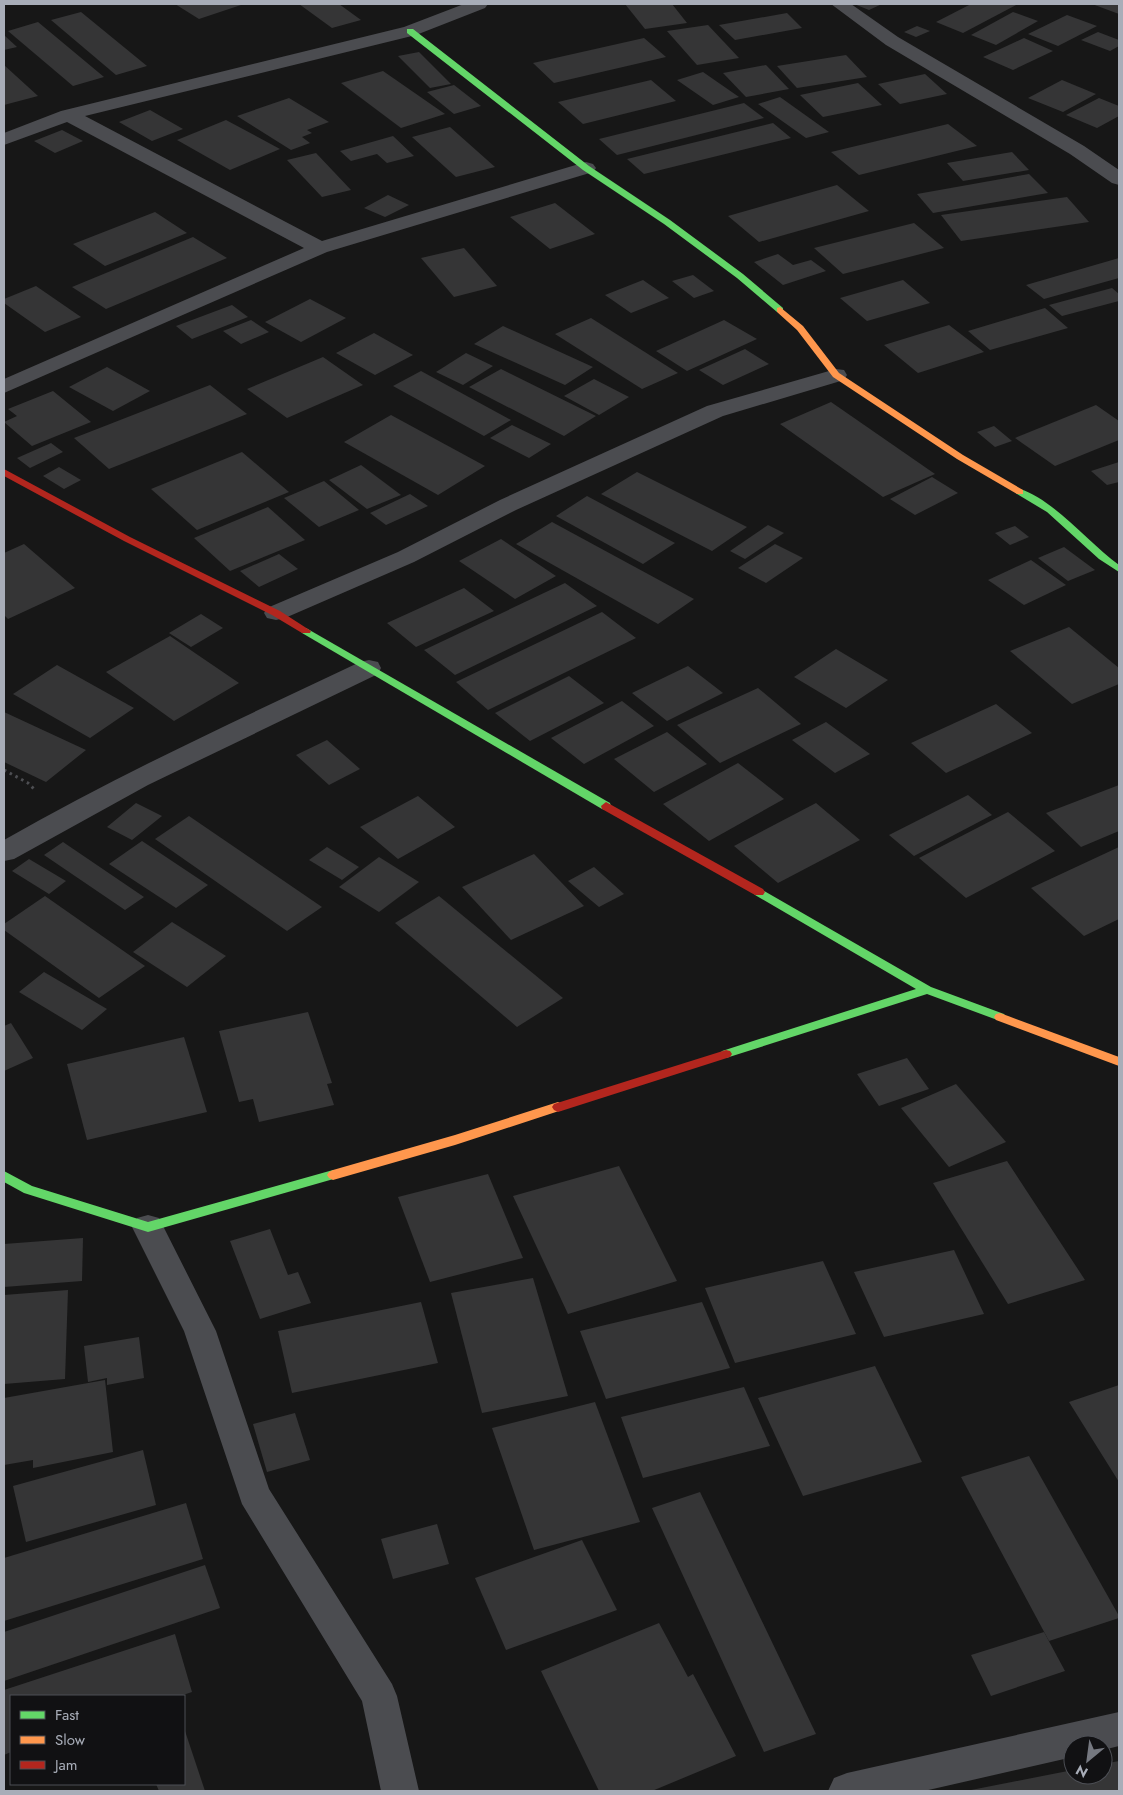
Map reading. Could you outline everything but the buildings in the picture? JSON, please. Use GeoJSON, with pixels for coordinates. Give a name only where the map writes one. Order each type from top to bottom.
{"type":"FeatureCollection","features":[{"type":"Feature","properties":{"kind":"street"},"geometry":{"type":"LineString","coordinates":[[4,140],[68,115],[410,31],[479,4]]}},
{"type":"Feature","properties":{"kind":"street"},"geometry":{"type":"LineString","coordinates":[[840,4],[892,40],[1077,150],[1119,179]]}},
{"type":"Feature","properties":{"kind":"street"},"geometry":{"type":"LineString","coordinates":[[410,31],[586,168],[667,222],[740,276],[800,328],[836,375],[960,457],[1050,510],[1119,570]]}},
{"type":"Feature","properties":{"kind":"street"},"geometry":{"type":"LineString","coordinates":[[68,115],[320,248]]}},
{"type":"Feature","properties":{"kind":"street"},"geometry":{"type":"LineString","coordinates":[[4,387],[320,248],[586,168]]}},
{"type":"Feature","properties":{"kind":"street"},"geometry":{"type":"LineString","coordinates":[[276,613],[406,556],[508,505],[715,411],[836,375]]}},
{"type":"Feature","properties":{"kind":"street"},"geometry":{"type":"LineString","coordinates":[[4,472],[127,539],[276,613],[589,797],[737,879],[927,990],[1119,1062]]}},
{"type":"Feature","properties":{"kind":"street"},"geometry":{"type":"LineString","coordinates":[[4,852],[63,816],[368,668]]}},
{"type":"Feature","properties":{"kind":"street"},"geometry":{"type":"LineString","coordinates":[[4,1176],[28,1190],[148,1227],[455,1140],[927,990]]}},
{"type":"Feature","properties":{"kind":"street"},"geometry":{"type":"LineString","coordinates":[[148,1227],[200,1332],[254,1494],[378,1696],[400,1791]]}},
{"type":"Feature","properties":{"kind":"street"},"geometry":{"type":"LineString","coordinates":[[847,1791],[1119,1729]]}},
{"type":"Feature","properties":{"kind":"traffic: fast"},"geometry":{"type":"LineString","coordinates":[[410,31],[586,168],[667,222],[740,276],[780,310]]}},
{"type":"Feature","properties":{"kind":"traffic: fast"},"geometry":{"type":"LineString","coordinates":[[1020,492],[1050,510],[1102,557],[1119,569]]}},
{"type":"Feature","properties":{"kind":"traffic: fast"},"geometry":{"type":"LineString","coordinates":[[306,631],[606,806]]}},
{"type":"Feature","properties":{"kind":"traffic: fast"},"geometry":{"type":"LineString","coordinates":[[759,892],[927,990],[1000,1017]]}},
{"type":"Feature","properties":{"kind":"traffic: fast"},"geometry":{"type":"LineString","coordinates":[[726,1054],[927,990]]}},
{"type":"Feature","properties":{"kind":"traffic: fast"},"geometry":{"type":"LineString","coordinates":[[4,1176],[28,1190],[148,1227],[333,1175]]}},
{"type":"Feature","properties":{"kind":"traffic: slow"},"geometry":{"type":"LineString","coordinates":[[780,310],[800,328],[836,375],[960,457],[1020,492]]}},
{"type":"Feature","properties":{"kind":"traffic: slow"},"geometry":{"type":"LineString","coordinates":[[1000,1017],[1119,1062]]}},
{"type":"Feature","properties":{"kind":"traffic: slow"},"geometry":{"type":"LineString","coordinates":[[333,1175],[455,1140],[558,1107]]}},
{"type":"Feature","properties":{"kind":"traffic: jam"},"geometry":{"type":"LineString","coordinates":[[4,472],[127,539],[276,613],[306,631]]}},
{"type":"Feature","properties":{"kind":"traffic: jam"},"geometry":{"type":"LineString","coordinates":[[606,806],[759,892]]}},
{"type":"Feature","properties":{"kind":"traffic: jam"},"geometry":{"type":"LineString","coordinates":[[558,1107],[726,1054]]}}]}
